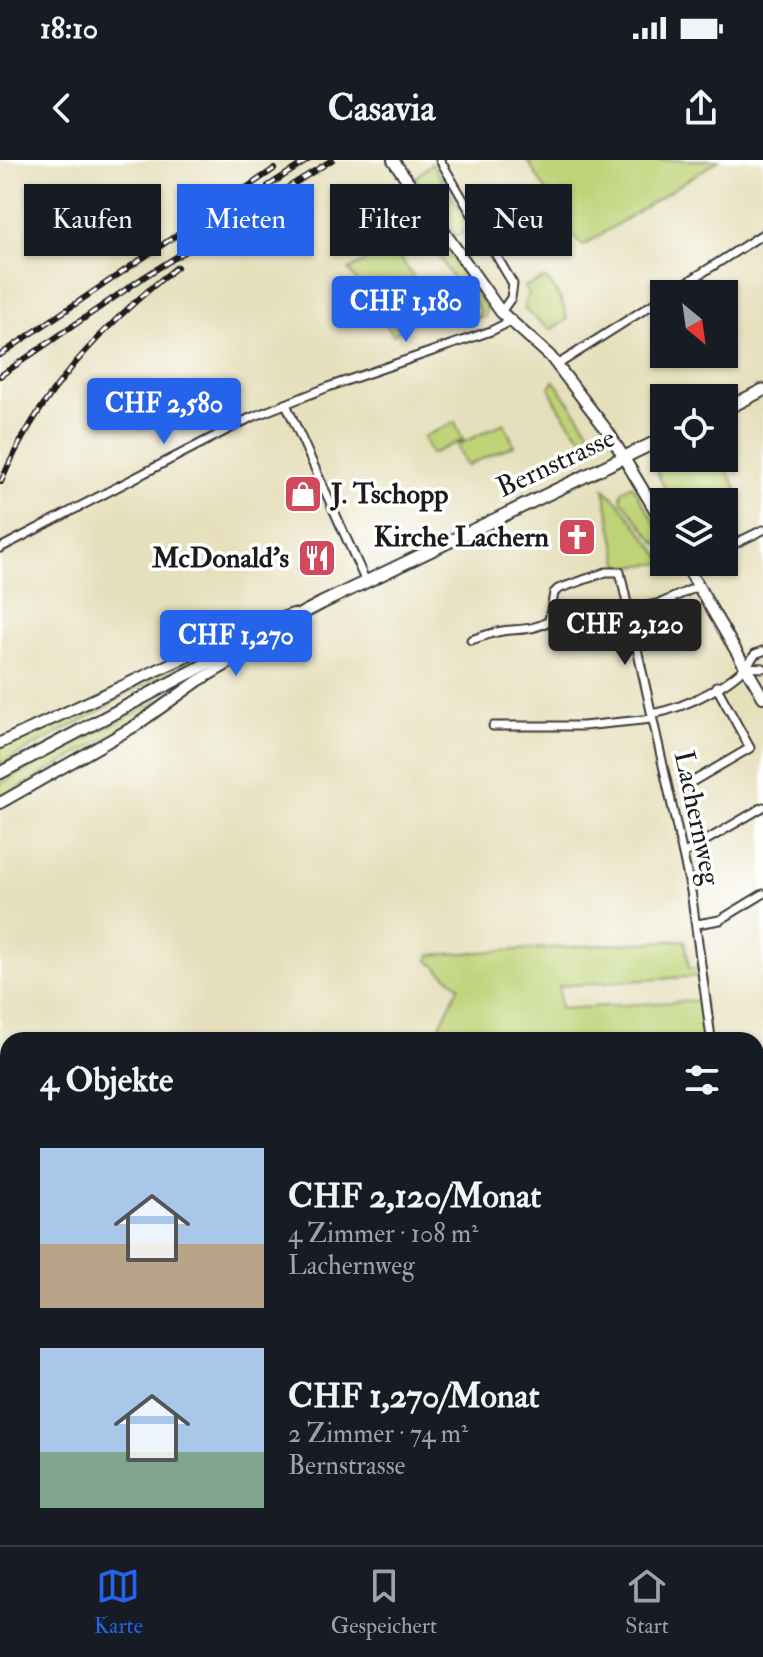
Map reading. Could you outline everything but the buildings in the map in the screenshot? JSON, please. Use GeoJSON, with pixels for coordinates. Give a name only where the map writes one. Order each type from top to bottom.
{"type":"FeatureCollection","features":[{"type":"Feature","properties":{"kind":"main road"},"geometry":{"type":"LineString","coordinates":[[738,403],[763,390]]}},
{"type":"Feature","properties":{"kind":"main road","name":"Bernstrasse"},"geometry":{"type":"LineString","coordinates":[[0,773],[313,607],[650,445]]}},
{"type":"Feature","properties":{"kind":"street"},"geometry":{"type":"LineString","coordinates":[[393,160],[501,312],[557,365],[625,457],[650,501]]}},
{"type":"Feature","properties":{"kind":"street"},"geometry":{"type":"LineString","coordinates":[[440,160],[513,284],[511,298],[501,312]]}},
{"type":"Feature","properties":{"kind":"street"},"geometry":{"type":"LineString","coordinates":[[691,280],[763,234]]}},
{"type":"Feature","properties":{"kind":"street"},"geometry":{"type":"LineString","coordinates":[[557,365],[650,306]]}},
{"type":"Feature","properties":{"kind":"street"},"geometry":{"type":"LineString","coordinates":[[0,548],[250,418],[509,322]]}},
{"type":"Feature","properties":{"kind":"street"},"geometry":{"type":"LineString","coordinates":[[286,404],[366,582]]}},
{"type":"Feature","properties":{"kind":"street"},"geometry":{"type":"LineString","coordinates":[[738,542],[763,530]]}},
{"type":"Feature","properties":{"kind":"street","name":"Lachernweg"},"geometry":{"type":"LineString","coordinates":[[471,640],[507,630],[541,626],[549,621],[554,593],[558,589],[606,572],[620,572],[697,924],[710,1032]]}},
{"type":"Feature","properties":{"kind":"street"},"geometry":{"type":"LineString","coordinates":[[693,576],[763,697]]}},
{"type":"Feature","properties":{"kind":"street"},"geometry":{"type":"LineString","coordinates":[[628,610],[661,603],[699,586]]}},
{"type":"Feature","properties":{"kind":"street"},"geometry":{"type":"LineString","coordinates":[[0,743],[212,644],[313,607]]}},
{"type":"Feature","properties":{"kind":"street"},"geometry":{"type":"LineString","coordinates":[[0,803],[135,726],[198,681],[260,645],[271,629]]}},
{"type":"Feature","properties":{"kind":"street"},"geometry":{"type":"LineString","coordinates":[[493,726],[583,726],[652,716],[686,704],[747,667],[755,654],[763,651]]}},
{"type":"Feature","properties":{"kind":"street"},"geometry":{"type":"LineString","coordinates":[[747,667],[763,668]]}},
{"type":"Feature","properties":{"kind":"street"},"geometry":{"type":"LineString","coordinates":[[685,786],[750,748],[716,686]]}},
{"type":"Feature","properties":{"kind":"street"},"geometry":{"type":"LineString","coordinates":[[683,854],[763,807]]}},
{"type":"Feature","properties":{"kind":"street"},"geometry":{"type":"LineString","coordinates":[[697,924],[720,920],[763,894]]}},
{"type":"Feature","properties":{"kind":"green space"},"geometry":{"type":"Polygon","coordinates":[[[527,160],[586,163],[601,160],[719,160],[583,246],[572,233],[572,184],[542,184],[527,160]]]}},
{"type":"Feature","properties":{"kind":"green space"},"geometry":{"type":"Polygon","coordinates":[[[432,163],[445,184],[419,184],[415,178],[432,163]]]}},
{"type":"Feature","properties":{"kind":"green space"},"geometry":{"type":"Polygon","coordinates":[[[449,191],[465,218],[465,233],[456,236],[449,226],[449,191]]]}},
{"type":"Feature","properties":{"kind":"green space"},"geometry":{"type":"Polygon","coordinates":[[[374,256],[399,256],[434,307],[393,335],[349,270],[374,256]]]}},
{"type":"Feature","properties":{"kind":"green space"},"geometry":{"type":"Polygon","coordinates":[[[439,256],[449,256],[486,307],[486,316],[476,319],[480,311],[466,290],[461,292],[439,256]]]}},
{"type":"Feature","properties":{"kind":"green space"},"geometry":{"type":"Polygon","coordinates":[[[543,279],[557,294],[567,320],[550,330],[525,310],[524,304],[529,294],[524,287],[543,279]]]}},
{"type":"Feature","properties":{"kind":"green space"},"geometry":{"type":"Polygon","coordinates":[[[554,381],[596,440],[589,443],[566,418],[550,387],[554,381]]]}},
{"type":"Feature","properties":{"kind":"green space"},"geometry":{"type":"Polygon","coordinates":[[[455,422],[463,440],[431,454],[423,437],[455,422]]]}},
{"type":"Feature","properties":{"kind":"green space"},"geometry":{"type":"Polygon","coordinates":[[[504,423],[514,445],[466,466],[457,445],[504,423]]]}},
{"type":"Feature","properties":{"kind":"green space"},"geometry":{"type":"Polygon","coordinates":[[[657,472],[728,472],[736,488],[665,488],[657,472]]]}},
{"type":"Feature","properties":{"kind":"green space"},"geometry":{"type":"Polygon","coordinates":[[[632,485],[650,514],[650,535],[621,499],[622,491],[632,485]]]}},
{"type":"Feature","properties":{"kind":"green space"},"geometry":{"type":"Polygon","coordinates":[[[604,489],[617,500],[650,542],[650,564],[620,567],[604,489]]]}},
{"type":"Feature","properties":{"kind":"green space"},"geometry":{"type":"Polygon","coordinates":[[[223,643],[224,646],[128,693],[97,713],[0,764],[0,747],[223,643]]]}},
{"type":"Feature","properties":{"kind":"green space"},"geometry":{"type":"Polygon","coordinates":[[[174,692],[134,722],[0,799],[0,784],[174,692]]]}},
{"type":"Feature","properties":{"kind":"green space"},"geometry":{"type":"Polygon","coordinates":[[[685,940],[689,968],[698,968],[700,976],[559,986],[560,1009],[703,1000],[707,1032],[437,1032],[459,986],[428,960],[430,955],[685,940]]]}},
{"type":"Feature","properties":{"kind":"railway"},"geometry":{"type":"LineString","coordinates":[[271,184],[308,160]]}},
{"type":"Feature","properties":{"kind":"railway"},"geometry":{"type":"LineString","coordinates":[[0,376],[144,277],[332,160]]}},
{"type":"Feature","properties":{"kind":"railway"},"geometry":{"type":"LineString","coordinates":[[0,355],[274,169]]}},
{"type":"Feature","properties":{"kind":"railway"},"geometry":{"type":"LineString","coordinates":[[1,482],[34,419],[75,363],[123,313],[177,267]]}},
{"type":"Feature","properties":{"kind":"place","name":"J. Tschopp"},"geometry":{"type":"Point","coordinates":[303,494]}},
{"type":"Feature","properties":{"kind":"place","name":"Kirche Lachern"},"geometry":{"type":"Point","coordinates":[577,537]}},
{"type":"Feature","properties":{"kind":"place","name":"McDonald's"},"geometry":{"type":"Point","coordinates":[317,558]}}]}
